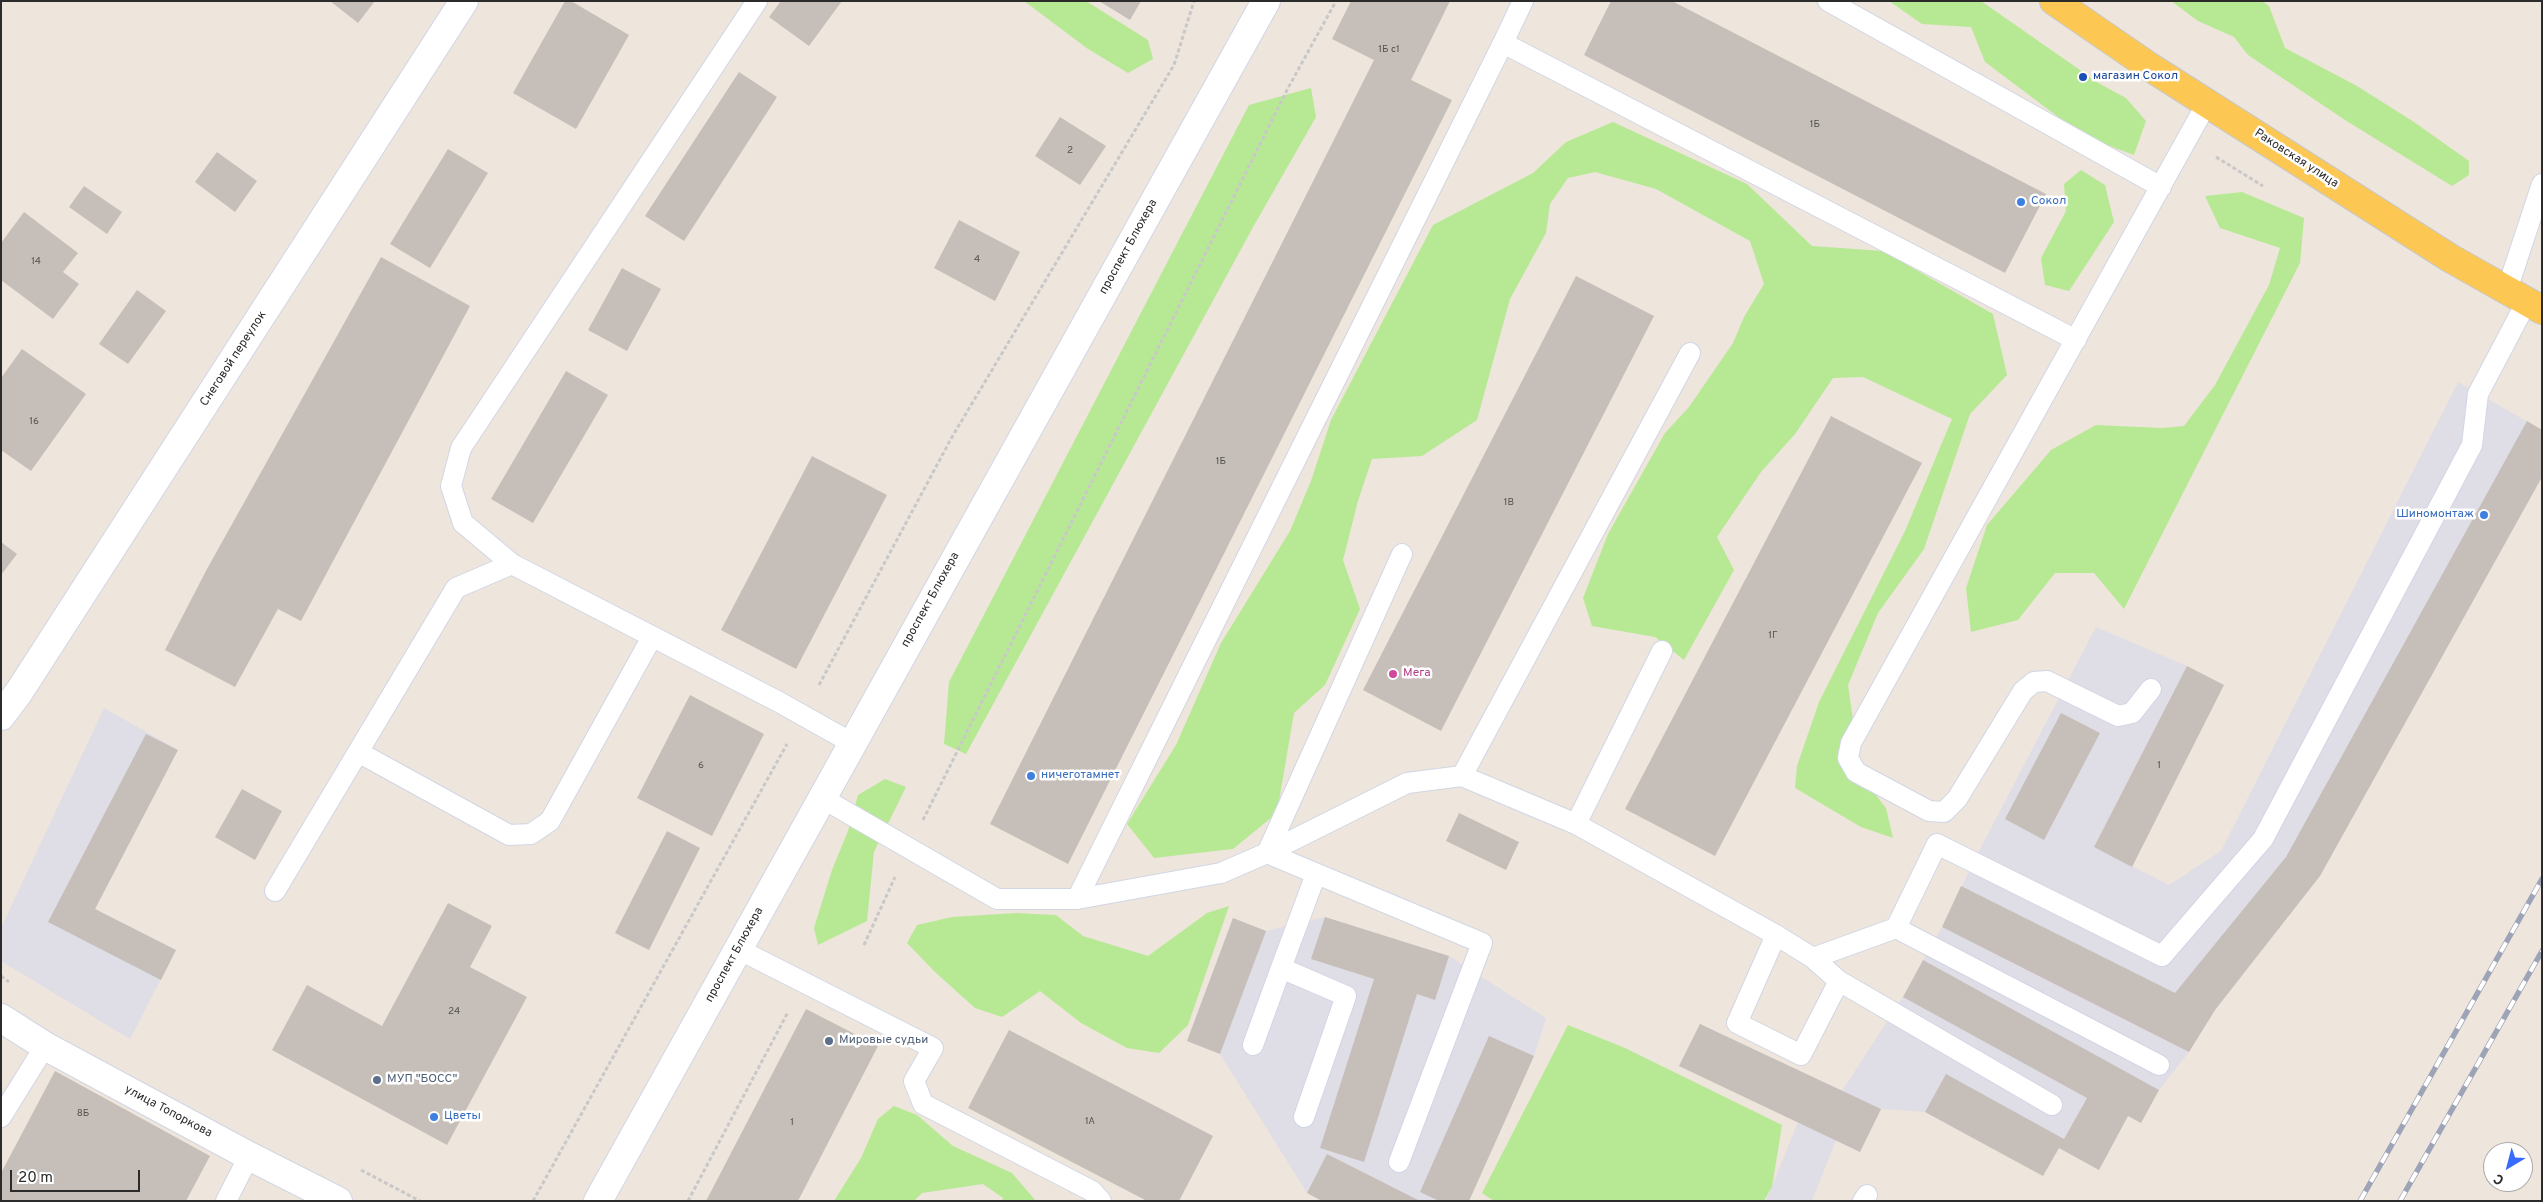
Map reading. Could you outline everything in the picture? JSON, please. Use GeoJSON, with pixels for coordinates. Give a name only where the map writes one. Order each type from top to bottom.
{"type":"FeatureCollection","features":[{"type":"Feature","properties":{"kind":"main road","name":"Снеговой переулок"},"geometry":{"type":"LineString","coordinates":[[1,716],[24,684],[464,1]]}},
{"type":"Feature","properties":{"kind":"main road","name":"проспект Блюхера"},"geometry":{"type":"LineString","coordinates":[[598,1201],[1266,1]]}},
{"type":"Feature","properties":{"kind":"main road","name":"Раковская улица"},"geometry":{"type":"LineString","coordinates":[[2054,1],[2207,103],[2450,258],[2525,301]]}},
{"type":"Feature","properties":{"kind":"main road","name":"улица Топоркова"},"geometry":{"type":"LineString","coordinates":[[1,1018],[45,1046],[338,1201]]}},
{"type":"Feature","properties":{"kind":"lane"},"geometry":{"type":"LineString","coordinates":[[757,1],[461,448],[451,486],[463,523],[512,564],[852,742]]}},
{"type":"Feature","properties":{"kind":"lane"},"geometry":{"type":"LineString","coordinates":[[1077,899],[1524,1]]}},
{"type":"Feature","properties":{"kind":"lane"},"geometry":{"type":"LineString","coordinates":[[1828,1],[2160,187]]}},
{"type":"Feature","properties":{"kind":"lane"},"geometry":{"type":"LineString","coordinates":[[1503,43],[2076,340]]}},
{"type":"Feature","properties":{"kind":"lane"},"geometry":{"type":"LineString","coordinates":[[1944,812],[1929,811],[1856,772],[1848,758],[1851,742],[2207,103]]}},
{"type":"Feature","properties":{"kind":"lane"},"geometry":{"type":"LineString","coordinates":[[1937,844],[2162,956],[2263,839],[2472,445],[2478,394],[2525,301],[2542,184]]}},
{"type":"Feature","properties":{"kind":"lane"},"geometry":{"type":"LineString","coordinates":[[1462,776],[1690,353]]}},
{"type":"Feature","properties":{"kind":"lane"},"geometry":{"type":"LineString","coordinates":[[1267,853],[1402,554]]}},
{"type":"Feature","properties":{"kind":"lane"},"geometry":{"type":"LineString","coordinates":[[275,891],[456,588],[512,564]]}},
{"type":"Feature","properties":{"kind":"lane"},"geometry":{"type":"LineString","coordinates":[[358,752],[509,835],[531,834],[550,821],[652,637]]}},
{"type":"Feature","properties":{"kind":"lane"},"geometry":{"type":"LineString","coordinates":[[1576,824],[1662,651]]}},
{"type":"Feature","properties":{"kind":"lane"},"geometry":{"type":"LineString","coordinates":[[1813,958],[1896,928],[1937,844],[1944,812],[1957,799],[2023,690],[2034,682],[2047,681],[2118,716],[2132,713],[2151,689]]}},
{"type":"Feature","properties":{"kind":"lane"},"geometry":{"type":"LineString","coordinates":[[822,798],[997,899],[1077,899],[1221,873],[1267,853],[1407,783],[1462,776],[1576,824],[1776,935],[1813,958],[1838,981],[2052,1105]]}},
{"type":"Feature","properties":{"kind":"lane"},"geometry":{"type":"LineString","coordinates":[[1267,853],[1482,943],[1399,1162]]}},
{"type":"Feature","properties":{"kind":"lane"},"geometry":{"type":"LineString","coordinates":[[1253,1045],[1316,874]]}},
{"type":"Feature","properties":{"kind":"lane"},"geometry":{"type":"LineString","coordinates":[[1896,928],[2159,1065]]}},
{"type":"Feature","properties":{"kind":"lane"},"geometry":{"type":"LineString","coordinates":[[1776,935],[1737,1023],[1801,1055],[1838,981]]}},
{"type":"Feature","properties":{"kind":"lane"},"geometry":{"type":"LineString","coordinates":[[738,950],[933,1048],[914,1081],[923,1104],[1092,1191],[1101,1201]]}},
{"type":"Feature","properties":{"kind":"lane"},"geometry":{"type":"LineString","coordinates":[[1281,968],[1346,996],[1304,1117]]}},
{"type":"Feature","properties":{"kind":"lane"},"geometry":{"type":"LineString","coordinates":[[1,1117],[45,1046]]}},
{"type":"Feature","properties":{"kind":"lane"},"geometry":{"type":"LineString","coordinates":[[226,1201],[250,1156]]}},
{"type":"Feature","properties":{"kind":"path"},"geometry":{"type":"LineString","coordinates":[[533,1201],[803,715],[952,437],[1174,65],[1194,1]]}},
{"type":"Feature","properties":{"kind":"path"},"geometry":{"type":"LineString","coordinates":[[864,945],[908,849],[1278,108],[1336,1]]}},
{"type":"Feature","properties":{"kind":"path"},"geometry":{"type":"LineString","coordinates":[[688,1201],[803,982]]}},
{"type":"Feature","properties":{"kind":"shaded area"},"geometry":{"type":"Polygon","coordinates":[[[2458,382],[2542,430],[2542,477],[2320,876],[2215,1010],[2189,1052],[2159,1090],[2141,1123],[2128,1116],[2099,1170],[2059,1148],[2043,1176],[1925,1112],[1881,1109],[1860,1152],[1836,1140],[1812,1201],[1766,1201],[1798,1122],[1679,1066],[1700,1024],[1842,1091],[1903,997],[1942,927],[1978,853],[2096,627],[2187,666],[2094,847],[2169,885],[2221,851],[2458,382]]]}},
{"type":"Feature","properties":{"kind":"shaded area"},"geometry":{"type":"Polygon","coordinates":[[[104,708],[178,750],[95,909],[176,950],[130,1039],[1,961],[1,928],[104,708]]]}},
{"type":"Feature","properties":{"kind":"shaded area"},"geometry":{"type":"Polygon","coordinates":[[[1325,917],[1449,956],[1546,1018],[1534,1056],[1470,1199],[1472,1201],[1322,1201],[1307,1193],[1220,1054],[1187,1041],[1233,918],[1266,931],[1325,917]]]}},
{"type":"Feature","properties":{"kind":"green space"},"geometry":{"type":"Polygon","coordinates":[[[1024,1],[1086,1],[1148,40],[1153,59],[1128,73],[1088,49],[1024,1]]]}},
{"type":"Feature","properties":{"kind":"green space"},"geometry":{"type":"Polygon","coordinates":[[[1889,1],[1981,1],[2100,84],[2126,98],[2146,121],[2134,155],[2085,137],[1985,62],[1971,27],[1922,24],[1889,1]]]}},
{"type":"Feature","properties":{"kind":"green space"},"geometry":{"type":"Polygon","coordinates":[[[2171,1],[2262,1],[2269,6],[2285,48],[2357,86],[2414,122],[2469,161],[2469,175],[2452,186],[2345,120],[2248,55],[2234,37],[2198,21],[2171,1]]]}},
{"type":"Feature","properties":{"kind":"green space"},"geometry":{"type":"Polygon","coordinates":[[[1311,88],[1316,117],[1252,229],[966,754],[944,744],[949,682],[1249,105],[1311,88]]]}},
{"type":"Feature","properties":{"kind":"green space"},"geometry":{"type":"Polygon","coordinates":[[[1613,122],[1747,184],[1812,246],[1883,251],[1993,314],[2007,375],[1970,414],[1924,549],[1878,613],[1848,685],[1861,776],[1886,808],[1893,838],[1861,827],[1795,788],[1797,766],[1819,702],[1905,531],[1952,419],[1863,377],[1833,378],[1795,434],[1761,472],[1717,537],[1734,570],[1684,660],[1655,637],[1592,626],[1583,598],[1608,534],[1665,433],[1689,407],[1733,343],[1744,317],[1764,284],[1750,241],[1656,189],[1595,172],[1568,178],[1550,204],[1546,233],[1510,299],[1477,420],[1422,456],[1372,459],[1358,501],[1343,560],[1360,609],[1325,685],[1294,713],[1277,813],[1233,849],[1154,858],[1127,824],[1176,745],[1221,643],[1290,531],[1311,481],[1331,420],[1433,225],[1533,173],[1566,142],[1613,122]]]}},
{"type":"Feature","properties":{"kind":"green space"},"geometry":{"type":"Polygon","coordinates":[[[2081,170],[2105,185],[2114,222],[2069,291],[2045,285],[2041,258],[2066,211],[2064,184],[2081,170]]]}},
{"type":"Feature","properties":{"kind":"green space"},"geometry":{"type":"Polygon","coordinates":[[[2242,192],[2304,218],[2300,263],[2124,609],[2094,573],[2055,573],[2018,620],[1971,632],[1966,588],[1987,525],[2051,450],[2096,425],[2162,428],[2184,426],[2215,385],[2269,285],[2280,248],[2220,228],[2205,196],[2242,192]]]}},
{"type":"Feature","properties":{"kind":"green space"},"geometry":{"type":"Polygon","coordinates":[[[885,779],[906,787],[874,852],[867,921],[818,945],[814,928],[832,870],[848,831],[858,795],[885,779]]]}},
{"type":"Feature","properties":{"kind":"green space"},"geometry":{"type":"Polygon","coordinates":[[[1229,906],[1188,1025],[1159,1053],[1127,1048],[1081,1023],[1040,991],[1002,1017],[975,1008],[935,972],[907,943],[917,925],[952,917],[1016,913],[1056,915],[1083,936],[1148,956],[1207,913],[1229,906]]]}},
{"type":"Feature","properties":{"kind":"green space"},"geometry":{"type":"Polygon","coordinates":[[[1568,1025],[1625,1048],[1782,1125],[1772,1187],[1764,1201],[1494,1201],[1482,1193],[1568,1025]]]}},
{"type":"Feature","properties":{"kind":"green space"},"geometry":{"type":"Polygon","coordinates":[[[894,1106],[917,1115],[953,1146],[1012,1173],[1036,1201],[1002,1201],[1003,1198],[983,1184],[922,1193],[914,1201],[834,1201],[861,1158],[878,1119],[894,1106]]]}},
{"type":"Feature","properties":{"kind":"building"},"geometry":{"type":"Polygon","coordinates":[[[330,1],[375,1],[358,23],[330,1]]]}},
{"type":"Feature","properties":{"kind":"building"},"geometry":{"type":"Polygon","coordinates":[[[565,1],[571,1],[629,35],[576,129],[513,93],[565,1]]]}},
{"type":"Feature","properties":{"kind":"building"},"geometry":{"type":"Polygon","coordinates":[[[781,1],[842,1],[809,46],[769,17],[781,1]]]}},
{"type":"Feature","properties":{"kind":"building"},"geometry":{"type":"Polygon","coordinates":[[[1099,1],[1141,1],[1130,20],[1099,1]]]}},
{"type":"Feature","properties":{"kind":"building"},"geometry":{"type":"Polygon","coordinates":[[[1351,1],[1450,1],[1411,80],[1452,100],[1068,864],[990,824],[1374,60],[1332,39],[1351,1]]]}},
{"type":"Feature","properties":{"kind":"building"},"geometry":{"type":"Polygon","coordinates":[[[1611,1],[1672,1],[2046,194],[2005,273],[1584,55],[1611,1]]]}},
{"type":"Feature","properties":{"kind":"building"},"geometry":{"type":"Polygon","coordinates":[[[739,72],[777,97],[684,241],[645,216],[739,72]]]}},
{"type":"Feature","properties":{"kind":"building"},"geometry":{"type":"Polygon","coordinates":[[[1060,117],[1106,146],[1080,185],[1035,156],[1060,117]]]}},
{"type":"Feature","properties":{"kind":"building"},"geometry":{"type":"Polygon","coordinates":[[[448,149],[488,173],[430,268],[390,244],[448,149]]]}},
{"type":"Feature","properties":{"kind":"building"},"geometry":{"type":"Polygon","coordinates":[[[217,152],[257,181],[235,212],[195,182],[217,152]]]}},
{"type":"Feature","properties":{"kind":"building"},"geometry":{"type":"Polygon","coordinates":[[[84,186],[122,212],[107,234],[69,207],[84,186]]]}},
{"type":"Feature","properties":{"kind":"building"},"geometry":{"type":"Polygon","coordinates":[[[24,212],[78,253],[63,272],[79,284],[53,319],[1,280],[1,243],[24,212]]]}},
{"type":"Feature","properties":{"kind":"building"},"geometry":{"type":"Polygon","coordinates":[[[959,220],[1020,252],[995,301],[934,268],[959,220]]]}},
{"type":"Feature","properties":{"kind":"building"},"geometry":{"type":"Polygon","coordinates":[[[381,257],[470,306],[301,621],[278,609],[235,687],[165,650],[207,569],[381,257]]]}},
{"type":"Feature","properties":{"kind":"building"},"geometry":{"type":"Polygon","coordinates":[[[622,268],[661,289],[627,351],[588,330],[622,268]]]}},
{"type":"Feature","properties":{"kind":"building"},"geometry":{"type":"Polygon","coordinates":[[[1576,276],[1654,316],[1441,731],[1363,690],[1576,276]]]}},
{"type":"Feature","properties":{"kind":"building"},"geometry":{"type":"Polygon","coordinates":[[[137,290],[166,311],[128,364],[99,344],[137,290]]]}},
{"type":"Feature","properties":{"kind":"building"},"geometry":{"type":"Polygon","coordinates":[[[22,349],[86,394],[31,471],[1,450],[1,378],[22,349]]]}},
{"type":"Feature","properties":{"kind":"building"},"geometry":{"type":"Polygon","coordinates":[[[566,371],[608,395],[533,523],[491,499],[566,371]]]}},
{"type":"Feature","properties":{"kind":"building"},"geometry":{"type":"Polygon","coordinates":[[[1831,416],[1922,463],[1715,856],[1625,809],[1831,416]]]}},
{"type":"Feature","properties":{"kind":"building"},"geometry":{"type":"Polygon","coordinates":[[[2527,421],[2542,430],[2542,477],[2320,876],[2215,1010],[2189,1052],[1942,927],[1961,886],[2175,993],[2286,857],[2527,421]]]}},
{"type":"Feature","properties":{"kind":"building"},"geometry":{"type":"Polygon","coordinates":[[[812,456],[887,495],[796,669],[721,630],[812,456]]]}},
{"type":"Feature","properties":{"kind":"building"},"geometry":{"type":"Polygon","coordinates":[[[1,542],[17,554],[1,575],[1,542]]]}},
{"type":"Feature","properties":{"kind":"building"},"geometry":{"type":"Polygon","coordinates":[[[2187,666],[2224,685],[2132,867],[2094,847],[2187,666]]]}},
{"type":"Feature","properties":{"kind":"building"},"geometry":{"type":"Polygon","coordinates":[[[690,695],[764,734],[712,836],[637,798],[690,695]]]}},
{"type":"Feature","properties":{"kind":"building"},"geometry":{"type":"Polygon","coordinates":[[[2061,713],[2100,733],[2044,840],[2005,819],[2061,713]]]}},
{"type":"Feature","properties":{"kind":"building"},"geometry":{"type":"Polygon","coordinates":[[[146,734],[178,750],[95,909],[176,950],[161,980],[48,922],[146,734]]]}},
{"type":"Feature","properties":{"kind":"building"},"geometry":{"type":"Polygon","coordinates":[[[242,789],[282,811],[255,860],[215,837],[242,789]]]}},
{"type":"Feature","properties":{"kind":"building"},"geometry":{"type":"Polygon","coordinates":[[[1459,813],[1519,842],[1506,870],[1446,841],[1459,813]]]}},
{"type":"Feature","properties":{"kind":"building"},"geometry":{"type":"Polygon","coordinates":[[[667,831],[700,848],[649,950],[615,933],[667,831]]]}},
{"type":"Feature","properties":{"kind":"building"},"geometry":{"type":"Polygon","coordinates":[[[448,903],[492,926],[470,967],[527,997],[447,1145],[272,1050],[307,985],[382,1026],[448,903]]]}},
{"type":"Feature","properties":{"kind":"building"},"geometry":{"type":"Polygon","coordinates":[[[1325,917],[1449,956],[1435,1000],[1417,994],[1364,1162],[1320,1148],[1374,979],[1311,959],[1325,917]]]}},
{"type":"Feature","properties":{"kind":"building"},"geometry":{"type":"Polygon","coordinates":[[[1233,918],[1266,931],[1220,1054],[1187,1041],[1233,918]]]}},
{"type":"Feature","properties":{"kind":"building"},"geometry":{"type":"Polygon","coordinates":[[[1923,960],[2159,1090],[2141,1123],[2128,1116],[2099,1170],[2059,1148],[2043,1176],[1925,1112],[1946,1074],[2064,1139],[2087,1098],[1903,997],[1923,960]]]}},
{"type":"Feature","properties":{"kind":"building"},"geometry":{"type":"Polygon","coordinates":[[[806,1009],[878,1046],[798,1201],[706,1201],[806,1009]]]}},
{"type":"Feature","properties":{"kind":"building"},"geometry":{"type":"Polygon","coordinates":[[[1700,1024],[1881,1109],[1860,1152],[1679,1066],[1700,1024]]]}},
{"type":"Feature","properties":{"kind":"building"},"geometry":{"type":"Polygon","coordinates":[[[1009,1030],[1213,1136],[1179,1201],[1147,1201],[968,1108],[1009,1030]]]}},
{"type":"Feature","properties":{"kind":"building"},"geometry":{"type":"Polygon","coordinates":[[[1489,1036],[1534,1056],[1469,1201],[1439,1201],[1420,1192],[1489,1036]]]}},
{"type":"Feature","properties":{"kind":"building"},"geometry":{"type":"Polygon","coordinates":[[[55,1071],[210,1156],[186,1201],[1,1201],[1,1173],[55,1071]]]}},
{"type":"Feature","properties":{"kind":"building"},"geometry":{"type":"Polygon","coordinates":[[[1327,1154],[1420,1201],[1322,1201],[1307,1193],[1327,1154]]]}},
{"type":"Feature","properties":{"kind":"railway"},"geometry":{"type":"LineString","coordinates":[[2360,1201],[2542,879]]}},
{"type":"Feature","properties":{"kind":"railway"},"geometry":{"type":"LineString","coordinates":[[2400,1201],[2542,951]]}},
{"type":"Feature","properties":{"kind":"place","name":"магазин Сокол"},"geometry":{"type":"Point","coordinates":[2083,77]}},
{"type":"Feature","properties":{"kind":"place","name":"Сокол"},"geometry":{"type":"Point","coordinates":[2021,202]}},
{"type":"Feature","properties":{"kind":"place","name":"Шиномонтаж"},"geometry":{"type":"Point","coordinates":[2484,515]}},
{"type":"Feature","properties":{"kind":"place","name":"Мега"},"geometry":{"type":"Point","coordinates":[1393,674]}},
{"type":"Feature","properties":{"kind":"place","name":"ничеготамнет"},"geometry":{"type":"Point","coordinates":[1031,776]}},
{"type":"Feature","properties":{"kind":"place","name":"Мировые судьи"},"geometry":{"type":"Point","coordinates":[829,1041]}},
{"type":"Feature","properties":{"kind":"place","name":"МУП \"БОСС\""},"geometry":{"type":"Point","coordinates":[377,1080]}},
{"type":"Feature","properties":{"kind":"place","name":"Цветы"},"geometry":{"type":"Point","coordinates":[434,1117]}}]}
